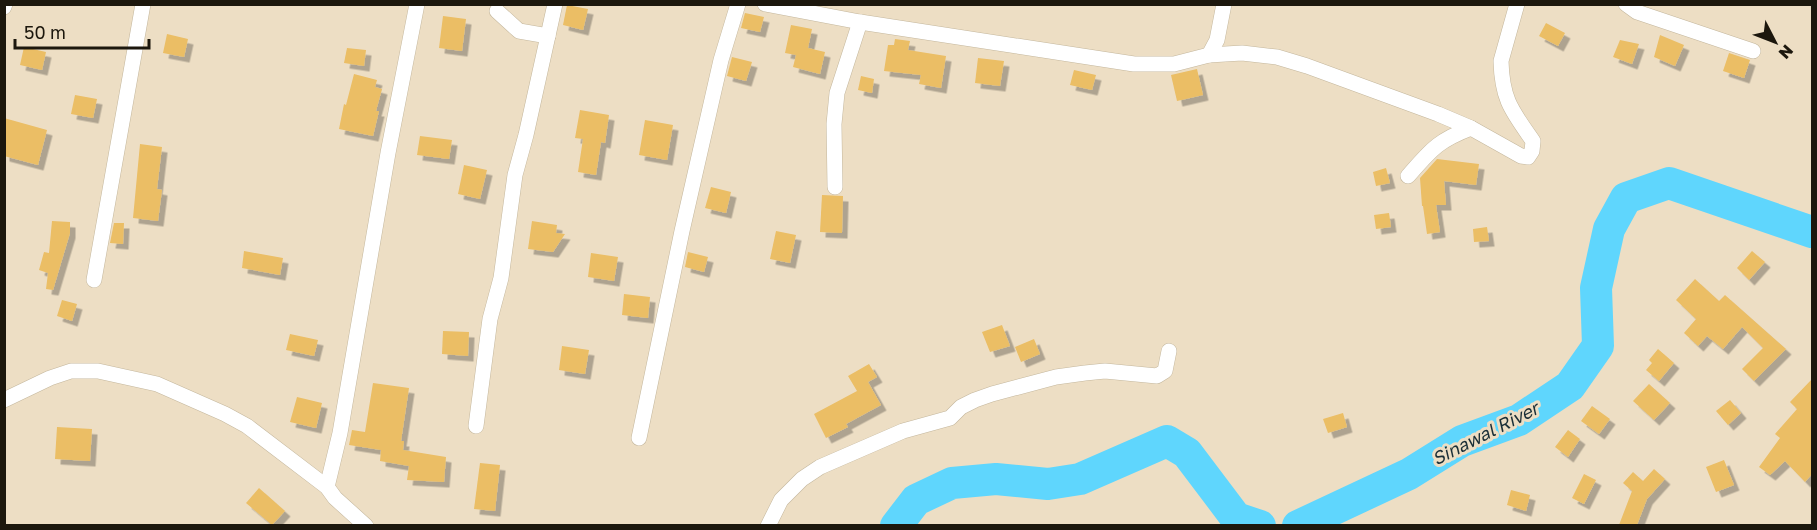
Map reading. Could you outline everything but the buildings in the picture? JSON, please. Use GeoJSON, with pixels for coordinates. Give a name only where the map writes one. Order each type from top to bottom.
{"type":"FeatureCollection","features":[{"type":"Feature","properties":{"kind":"street"},"geometry":{"type":"LineString","coordinates":[[94,280],[144,4]]}},
{"type":"Feature","properties":{"kind":"street"},"geometry":{"type":"LineString","coordinates":[[327,486],[340,433],[386,165],[417,4]]}},
{"type":"Feature","properties":{"kind":"street"},"geometry":{"type":"LineString","coordinates":[[476,426],[490,319],[501,278],[515,176],[555,4]]}},
{"type":"Feature","properties":{"kind":"street"},"geometry":{"type":"LineString","coordinates":[[639,438],[661,328],[721,60],[738,4]]}},
{"type":"Feature","properties":{"kind":"street"},"geometry":{"type":"LineString","coordinates":[[765,4],[860,22],[1134,64],[1174,64],[1209,55],[1255,54],[1287,60],[1438,114],[1521,156],[1528,157],[1532,152],[1533,141],[1511,111],[1503,92],[1501,62],[1517,4]]}},
{"type":"Feature","properties":{"kind":"street"},"geometry":{"type":"LineString","coordinates":[[1209,55],[1217,40],[1224,4]]}},
{"type":"Feature","properties":{"kind":"street"},"geometry":{"type":"LineString","coordinates":[[1626,4],[1637,12],[1753,51]]}},
{"type":"Feature","properties":{"kind":"street"},"geometry":{"type":"LineString","coordinates":[[497,11],[519,31],[548,36]]}},
{"type":"Feature","properties":{"kind":"street"},"geometry":{"type":"LineString","coordinates":[[835,187],[834,124],[837,93],[860,22]]}},
{"type":"Feature","properties":{"kind":"street"},"geometry":{"type":"LineString","coordinates":[[1408,176],[1431,149],[1449,137],[1471,129]]}},
{"type":"Feature","properties":{"kind":"street"},"geometry":{"type":"LineString","coordinates":[[768,525],[781,500],[802,479],[820,467],[852,453],[903,431],[950,418],[962,407],[984,397],[1056,377],[1105,371],[1157,376],[1165,371],[1169,351]]}},
{"type":"Feature","properties":{"kind":"street"},"geometry":{"type":"LineString","coordinates":[[4,400],[50,378],[71,371],[98,371],[157,384],[247,426],[327,486],[335,498],[366,525]]}},
{"type":"Feature","properties":{"kind":"waterway","name":"Sinawal River"},"geometry":{"type":"LineString","coordinates":[[1298,526],[1409,474],[1462,441],[1519,420],[1570,386],[1598,346],[1596,288],[1609,229],[1626,198],[1669,183],[1812,232]]}},
{"type":"Feature","properties":{"kind":"waterway","name":"Sinawal River"},"geometry":{"type":"LineString","coordinates":[[896,526],[916,500],[952,483],[996,479],[1048,484],[1080,479],[1167,441],[1187,453],[1236,518],[1260,526]]}}]}
